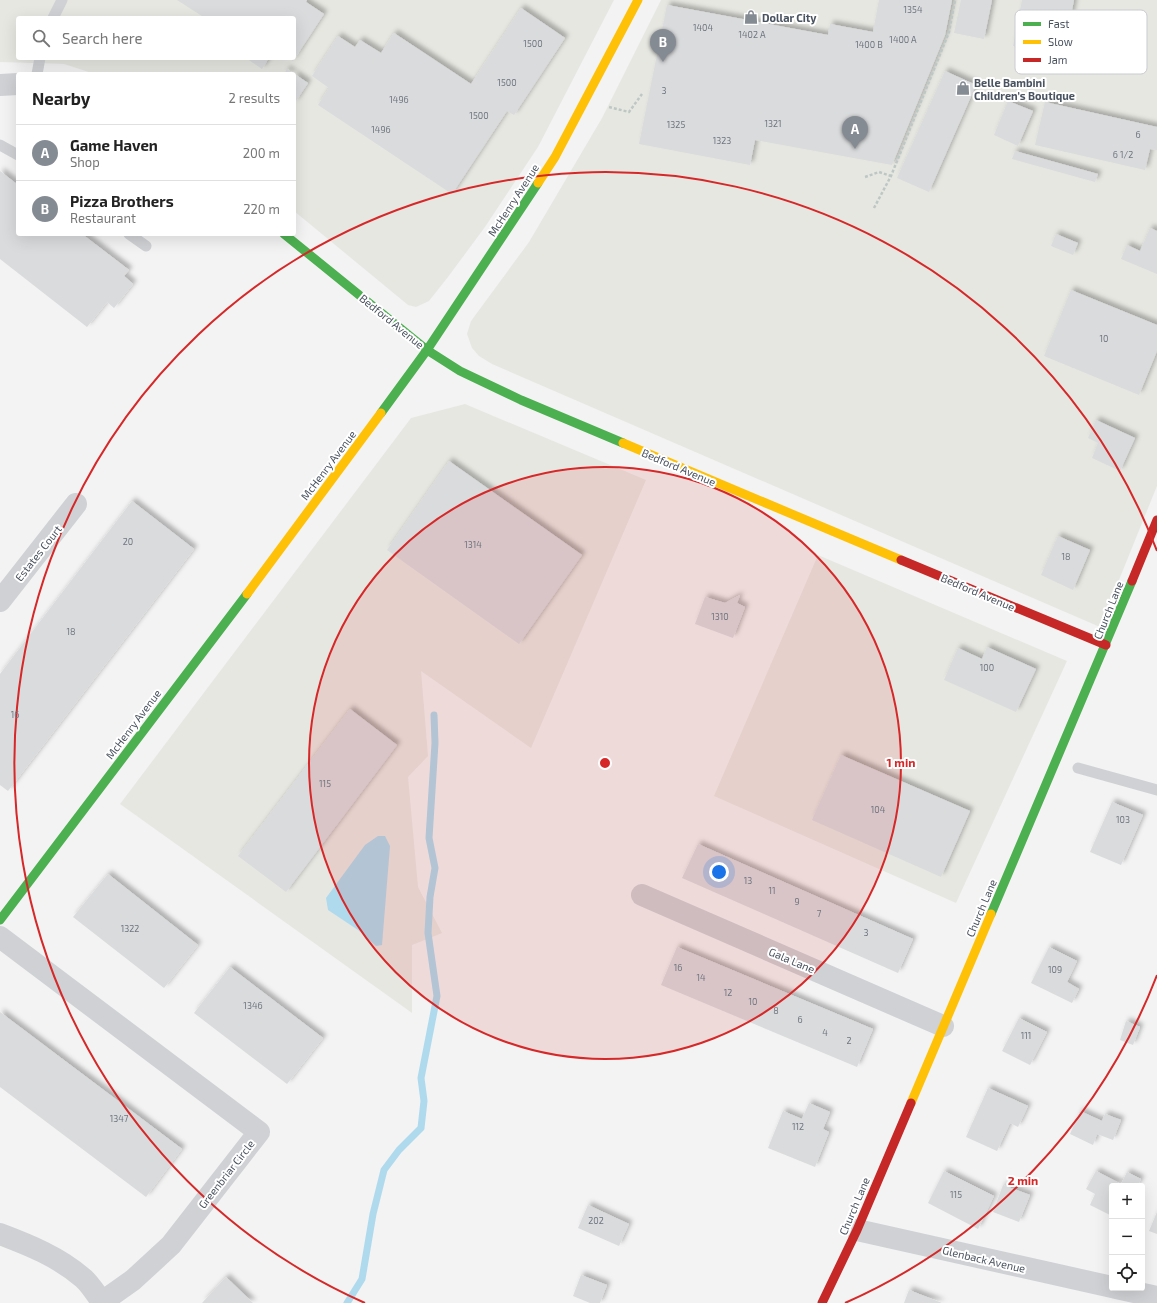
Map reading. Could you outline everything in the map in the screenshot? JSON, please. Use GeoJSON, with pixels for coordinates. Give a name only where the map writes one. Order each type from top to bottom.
{"type":"FeatureCollection","features":[{"type":"Feature","properties":{"kind":"street","name":"McHenry Avenue"},"geometry":{"type":"LineString","coordinates":[[0,920],[342,468],[427,350],[447,318],[523,208],[555,157],[638,0]]}},
{"type":"Feature","properties":{"kind":"street"},"geometry":{"type":"LineString","coordinates":[[0,85],[16,84]]}},
{"type":"Feature","properties":{"kind":"street","name":"Bedford Avenue"},"geometry":{"type":"LineString","coordinates":[[286,236],[427,350],[460,371],[520,400],[1106,645]]}},
{"type":"Feature","properties":{"kind":"street","name":"Estates Court"},"geometry":{"type":"LineString","coordinates":[[0,601],[76,504]]}},
{"type":"Feature","properties":{"kind":"street","name":"Church Lane"},"geometry":{"type":"LineString","coordinates":[[822,1303],[857,1230],[1106,645],[1157,520]]}},
{"type":"Feature","properties":{"kind":"street","name":"Gala Lane"},"geometry":{"type":"LineString","coordinates":[[642,895],[943,1026]]}},
{"type":"Feature","properties":{"kind":"street","name":"Greenbriar Circle"},"geometry":{"type":"LineString","coordinates":[[0,937],[259,1132],[170,1245],[133,1280],[102,1302],[83,1278],[60,1261],[28,1244],[0,1234]]}},
{"type":"Feature","properties":{"kind":"street","name":"Glenback Avenue"},"geometry":{"type":"LineString","coordinates":[[857,1230],[1109,1286]]}},
{"type":"Feature","properties":{"kind":"street"},"geometry":{"type":"LineString","coordinates":[[1130,1291],[1157,1297]]}},
{"type":"Feature","properties":{"kind":"lane"},"geometry":{"type":"LineString","coordinates":[[54,16],[62,0]]}},
{"type":"Feature","properties":{"kind":"lane"},"geometry":{"type":"LineString","coordinates":[[38,72],[40,60]]}},
{"type":"Feature","properties":{"kind":"lane"},"geometry":{"type":"LineString","coordinates":[[0,145],[16,154]]}},
{"type":"Feature","properties":{"kind":"lane"},"geometry":{"type":"LineString","coordinates":[[132,236],[146,246]]}},
{"type":"Feature","properties":{"kind":"lane"},"geometry":{"type":"LineString","coordinates":[[1078,768],[1157,790]]}},
{"type":"Feature","properties":{"kind":"path"},"geometry":{"type":"LineString","coordinates":[[874,208],[891,176],[948,32],[955,0]]}},
{"type":"Feature","properties":{"kind":"path"},"geometry":{"type":"LineString","coordinates":[[606,107],[629,112],[642,94]]}},
{"type":"Feature","properties":{"kind":"path"},"geometry":{"type":"LineString","coordinates":[[865,177],[879,172],[891,176]]}},
{"type":"Feature","properties":{"kind":"shaded area"},"geometry":{"type":"Polygon","coordinates":[[[0,0],[614,0],[538,147],[485,227],[448,277],[429,301],[416,307],[408,305],[296,213],[296,72],[89,72],[64,64],[0,62],[0,0]]]}},
{"type":"Feature","properties":{"kind":"shaded area"},"geometry":{"type":"Polygon","coordinates":[[[661,0],[1157,0],[1157,486],[1100,627],[492,364],[479,356],[472,348],[467,334],[471,321],[529,242],[602,118],[661,0]]]}},
{"type":"Feature","properties":{"kind":"shaded area"},"geometry":{"type":"Polygon","coordinates":[[[465,404],[646,480],[531,748],[421,671],[428,756],[408,777],[418,887],[442,933],[412,945],[412,1013],[120,804],[411,418],[465,404]]]}},
{"type":"Feature","properties":{"kind":"shaded area"},"geometry":{"type":"Polygon","coordinates":[[[818,555],[1067,661],[956,903],[714,796],[818,555]]]}},
{"type":"Feature","properties":{"kind":"water"},"geometry":{"type":"Polygon","coordinates":[[[378,836],[385,836],[390,846],[382,945],[376,946],[358,930],[328,910],[326,898],[365,845],[378,836]]]}},
{"type":"Feature","properties":{"kind":"building"},"geometry":{"type":"Polygon","coordinates":[[[177,0],[307,0],[306,2],[324,14],[296,56],[296,16],[202,16],[177,0]]]}},
{"type":"Feature","properties":{"kind":"building"},"geometry":{"type":"Polygon","coordinates":[[[879,0],[952,0],[945,35],[892,165],[755,140],[750,165],[639,144],[667,5],[828,35],[830,24],[873,32],[879,0]]]}},
{"type":"Feature","properties":{"kind":"building"},"geometry":{"type":"Polygon","coordinates":[[[961,0],[992,0],[984,39],[954,33],[961,0]]]}},
{"type":"Feature","properties":{"kind":"building"},"geometry":{"type":"Polygon","coordinates":[[[1022,0],[1074,0],[1072,10],[1020,10],[1022,0]]]}},
{"type":"Feature","properties":{"kind":"building"},"geometry":{"type":"Polygon","coordinates":[[[521,8],[565,38],[514,115],[507,111],[452,194],[318,105],[329,88],[312,76],[338,36],[355,47],[360,40],[381,53],[394,33],[471,84],[521,8]]]}},
{"type":"Feature","properties":{"kind":"building"},"geometry":{"type":"Polygon","coordinates":[[[1015,36],[1015,46],[1013,46],[1015,36]]]}},
{"type":"Feature","properties":{"kind":"building"},"geometry":{"type":"Polygon","coordinates":[[[249,60],[268,60],[262,69],[249,60]]]}},
{"type":"Feature","properties":{"kind":"building"},"geometry":{"type":"Polygon","coordinates":[[[945,71],[976,85],[929,192],[897,178],[945,71]]]}},
{"type":"Feature","properties":{"kind":"building"},"geometry":{"type":"Polygon","coordinates":[[[296,75],[308,83],[296,101],[296,75]]]}},
{"type":"Feature","properties":{"kind":"building"},"geometry":{"type":"Polygon","coordinates":[[[1008,101],[1033,111],[1018,146],[994,135],[1008,101]]]}},
{"type":"Feature","properties":{"kind":"building"},"geometry":{"type":"Polygon","coordinates":[[[1045,102],[1157,127],[1157,150],[1150,149],[1145,170],[1035,145],[1045,102]]]}},
{"type":"Feature","properties":{"kind":"building"},"geometry":{"type":"Polygon","coordinates":[[[1015,151],[1098,174],[1095,182],[1012,159],[1015,151]]]}},
{"type":"Feature","properties":{"kind":"building"},"geometry":{"type":"Polygon","coordinates":[[[0,171],[16,183],[16,236],[85,236],[129,270],[124,276],[133,284],[114,308],[107,302],[87,327],[0,259],[0,171]]]}},
{"type":"Feature","properties":{"kind":"building"},"geometry":{"type":"Polygon","coordinates":[[[1150,228],[1157,231],[1157,274],[1121,259],[1127,245],[1140,251],[1150,228]]]}},
{"type":"Feature","properties":{"kind":"building"},"geometry":{"type":"Polygon","coordinates":[[[1056,234],[1078,243],[1073,255],[1051,246],[1056,234]]]}},
{"type":"Feature","properties":{"kind":"building"},"geometry":{"type":"Polygon","coordinates":[[[1071,290],[1157,325],[1157,351],[1139,395],[1044,356],[1071,290]]]}},
{"type":"Feature","properties":{"kind":"building"},"geometry":{"type":"Polygon","coordinates":[[[1096,420],[1135,438],[1120,471],[1092,458],[1098,443],[1088,438],[1096,420]]]}},
{"type":"Feature","properties":{"kind":"building"},"geometry":{"type":"Polygon","coordinates":[[[449,461],[582,555],[519,644],[387,550],[449,461]]]}},
{"type":"Feature","properties":{"kind":"building"},"geometry":{"type":"Polygon","coordinates":[[[132,501],[194,549],[8,791],[0,785],[0,674],[132,501]]]}},
{"type":"Feature","properties":{"kind":"building"},"geometry":{"type":"Polygon","coordinates":[[[1058,536],[1090,550],[1073,590],[1041,575],[1058,536]]]}},
{"type":"Feature","properties":{"kind":"building"},"geometry":{"type":"Polygon","coordinates":[[[740,595],[737,603],[745,607],[733,638],[695,624],[705,597],[725,603],[740,595]]]}},
{"type":"Feature","properties":{"kind":"building"},"geometry":{"type":"Polygon","coordinates":[[[987,647],[1036,669],[1016,712],[944,680],[958,648],[982,659],[987,647]]]}},
{"type":"Feature","properties":{"kind":"building"},"geometry":{"type":"Polygon","coordinates":[[[350,709],[397,745],[286,892],[238,856],[350,709]]]}},
{"type":"Feature","properties":{"kind":"building"},"geometry":{"type":"Polygon","coordinates":[[[841,755],[970,811],[941,877],[812,820],[841,755]]]}},
{"type":"Feature","properties":{"kind":"building"},"geometry":{"type":"Polygon","coordinates":[[[1112,802],[1143,815],[1121,865],[1090,852],[1112,802]]]}},
{"type":"Feature","properties":{"kind":"building"},"geometry":{"type":"Polygon","coordinates":[[[698,844],[913,939],[898,973],[682,878],[698,844]]]}},
{"type":"Feature","properties":{"kind":"building"},"geometry":{"type":"Polygon","coordinates":[[[108,874],[198,945],[164,988],[73,917],[108,874]]]}},
{"type":"Feature","properties":{"kind":"building"},"geometry":{"type":"Polygon","coordinates":[[[677,947],[873,1029],[857,1067],[661,985],[677,947]]]}},
{"type":"Feature","properties":{"kind":"building"},"geometry":{"type":"Polygon","coordinates":[[[1049,947],[1077,961],[1067,982],[1079,989],[1072,1003],[1031,983],[1049,947]]]}},
{"type":"Feature","properties":{"kind":"building"},"geometry":{"type":"Polygon","coordinates":[[[230,967],[323,1038],[287,1084],[194,1013],[230,967]]]}},
{"type":"Feature","properties":{"kind":"building"},"geometry":{"type":"Polygon","coordinates":[[[0,1012],[182,1149],[146,1197],[0,1087],[0,1012]]]}},
{"type":"Feature","properties":{"kind":"building"},"geometry":{"type":"Polygon","coordinates":[[[1019,1018],[1047,1032],[1030,1065],[1002,1051],[1019,1018]]]}},
{"type":"Feature","properties":{"kind":"building"},"geometry":{"type":"Polygon","coordinates":[[[1126,1021],[1140,1027],[1133,1045],[1120,1040],[1126,1021]]]}},
{"type":"Feature","properties":{"kind":"building"},"geometry":{"type":"Polygon","coordinates":[[[988,1088],[1028,1106],[1018,1127],[1010,1123],[997,1151],[966,1137],[988,1088]]]}},
{"type":"Feature","properties":{"kind":"building"},"geometry":{"type":"Polygon","coordinates":[[[809,1103],[830,1112],[823,1129],[829,1132],[815,1167],[768,1148],[783,1111],[802,1119],[809,1103]]]}},
{"type":"Feature","properties":{"kind":"building"},"geometry":{"type":"Polygon","coordinates":[[[1080,1111],[1102,1121],[1105,1114],[1121,1120],[1113,1140],[1097,1134],[1093,1145],[1070,1134],[1080,1111]]]}},
{"type":"Feature","properties":{"kind":"building"},"geometry":{"type":"Polygon","coordinates":[[[944,1171],[994,1196],[978,1229],[928,1203],[944,1171]]]}},
{"type":"Feature","properties":{"kind":"building"},"geometry":{"type":"Polygon","coordinates":[[[1096,1171],[1119,1183],[1109,1183],[1109,1214],[1090,1205],[1095,1194],[1086,1189],[1096,1171]]]}},
{"type":"Feature","properties":{"kind":"building"},"geometry":{"type":"Polygon","coordinates":[[[1127,1172],[1141,1179],[1139,1183],[1122,1183],[1127,1172]]]}},
{"type":"Feature","properties":{"kind":"building"},"geometry":{"type":"Polygon","coordinates":[[[1003,1185],[1030,1195],[1019,1222],[993,1212],[1003,1185]]]}},
{"type":"Feature","properties":{"kind":"building"},"geometry":{"type":"Polygon","coordinates":[[[588,1205],[629,1224],[619,1246],[578,1228],[588,1205]]]}},
{"type":"Feature","properties":{"kind":"building"},"geometry":{"type":"Polygon","coordinates":[[[1157,1212],[1157,1234],[1149,1231],[1157,1212]]]}},
{"type":"Feature","properties":{"kind":"building"},"geometry":{"type":"Polygon","coordinates":[[[581,1275],[607,1285],[600,1303],[590,1303],[573,1296],[581,1275]]]}},
{"type":"Feature","properties":{"kind":"building"},"geometry":{"type":"Polygon","coordinates":[[[226,1277],[253,1303],[202,1303],[226,1277]]]}},
{"type":"Feature","properties":{"kind":"building"},"geometry":{"type":"Polygon","coordinates":[[[909,1290],[942,1303],[904,1303],[909,1290]]]}},
{"type":"Feature","properties":{"kind":"waterway"},"geometry":{"type":"LineString","coordinates":[[347,1303],[362,1279],[373,1214],[384,1170],[399,1150],[421,1128],[424,1101],[421,1078],[437,996],[428,933],[430,897],[435,868],[429,838],[435,743],[434,715]]}},
{"type":"Feature","properties":{"kind":"traffic: fast"},"geometry":{"type":"LineString","coordinates":[[381,413],[427,350],[538,183]]}},
{"type":"Feature","properties":{"kind":"traffic: fast"},"geometry":{"type":"LineString","coordinates":[[286,236],[427,350],[460,371],[521,400],[623,443]]}},
{"type":"Feature","properties":{"kind":"traffic: fast"},"geometry":{"type":"LineString","coordinates":[[991,914],[1132,581]]}},
{"type":"Feature","properties":{"kind":"traffic: fast"},"geometry":{"type":"LineString","coordinates":[[0,920],[247,594]]}},
{"type":"Feature","properties":{"kind":"traffic: slow"},"geometry":{"type":"LineString","coordinates":[[538,183],[555,157],[638,0]]}},
{"type":"Feature","properties":{"kind":"traffic: slow"},"geometry":{"type":"LineString","coordinates":[[247,594],[381,413]]}},
{"type":"Feature","properties":{"kind":"traffic: slow"},"geometry":{"type":"LineString","coordinates":[[623,443],[901,560]]}},
{"type":"Feature","properties":{"kind":"traffic: slow"},"geometry":{"type":"LineString","coordinates":[[911,1103],[991,914]]}},
{"type":"Feature","properties":{"kind":"traffic: jam"},"geometry":{"type":"LineString","coordinates":[[1132,581],[1157,520]]}},
{"type":"Feature","properties":{"kind":"traffic: jam"},"geometry":{"type":"LineString","coordinates":[[901,560],[1106,645]]}},
{"type":"Feature","properties":{"kind":"traffic: jam"},"geometry":{"type":"LineString","coordinates":[[822,1303],[857,1230],[911,1103]]}},
{"type":"Feature","properties":{"kind":"place","name":"Dollar City"},"geometry":{"type":"Point","coordinates":[751,17]}},
{"type":"Feature","properties":{"kind":"place","name":"Pizza Brothers"},"geometry":{"type":"Point","coordinates":[663,62]}},
{"type":"Feature","properties":{"kind":"place","name":"Belle Bambini Children’s Boutique"},"geometry":{"type":"Point","coordinates":[963,88]}},
{"type":"Feature","properties":{"kind":"place","name":"Game Haven"},"geometry":{"type":"Point","coordinates":[855,149]}}]}
